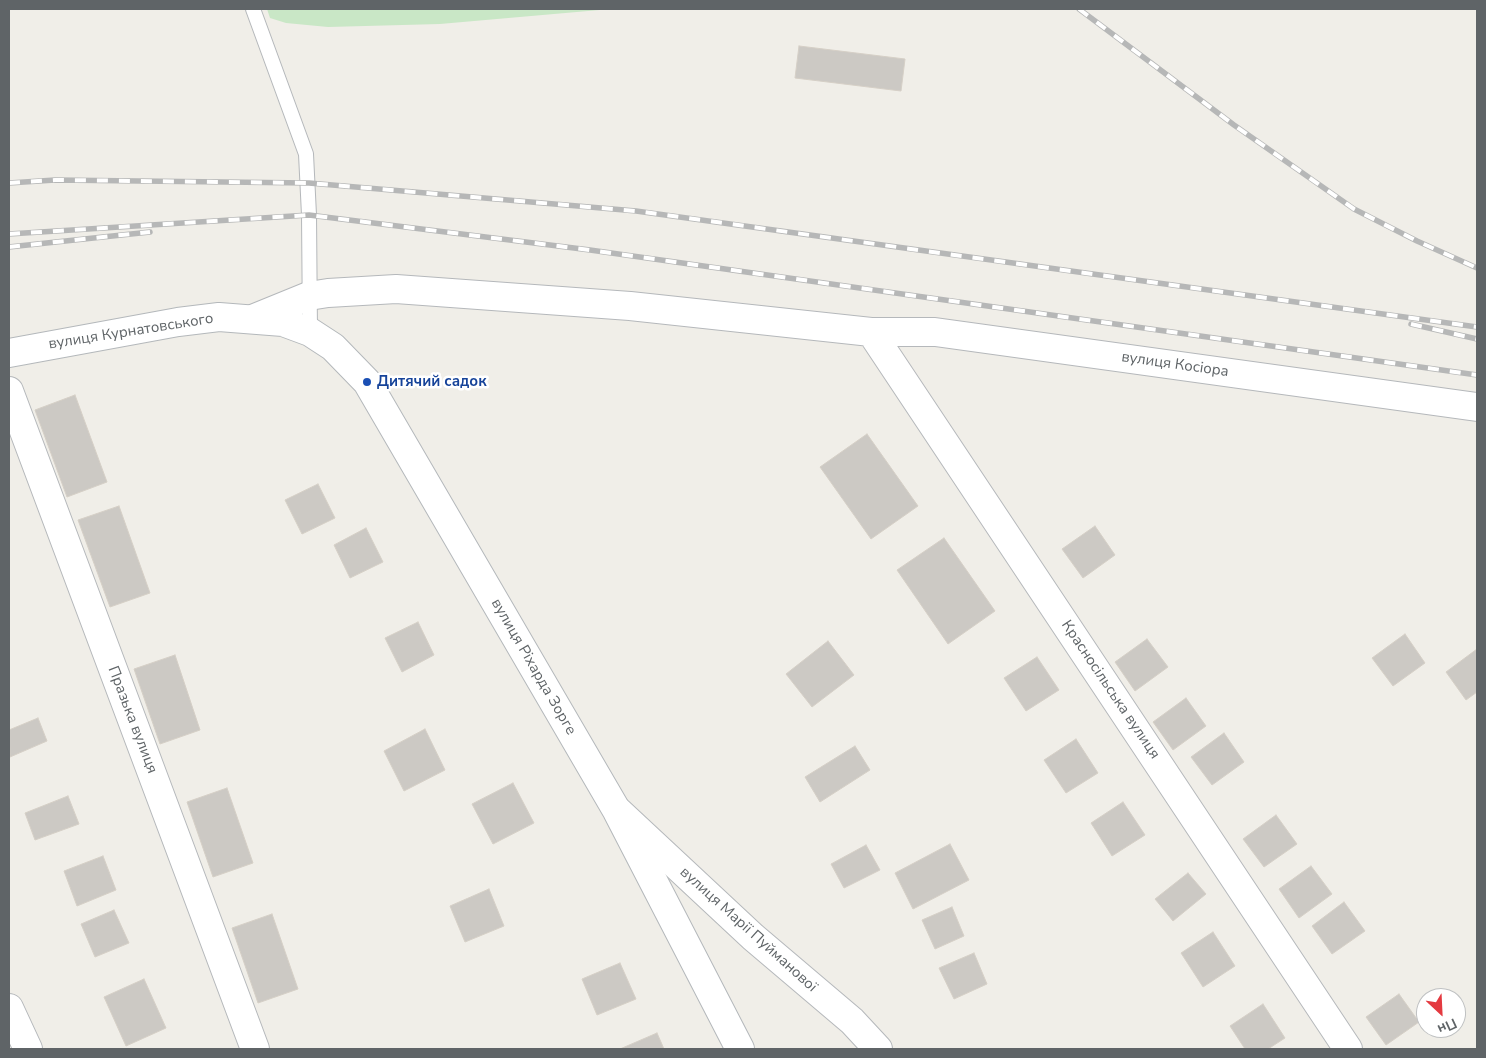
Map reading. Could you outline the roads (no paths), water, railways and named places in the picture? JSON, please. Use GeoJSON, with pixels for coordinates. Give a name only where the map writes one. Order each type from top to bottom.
{"type":"FeatureCollection","features":[{"type":"Feature","properties":{"kind":"street","name":"вулиця Косіора"},"geometry":{"type":"LineString","coordinates":[[255,318],[309,296],[396,289],[630,306],[871,332],[935,332],[1477,408]]}},
{"type":"Feature","properties":{"kind":"street","name":"вулиця Курнатовського"},"geometry":{"type":"LineString","coordinates":[[9,353],[178,322],[219,317],[255,318],[283,322]]}},
{"type":"Feature","properties":{"kind":"street","name":"вулиця Ріхарда Зорге"},"geometry":{"type":"LineString","coordinates":[[283,322],[310,332],[333,347],[367,382],[617,810],[740,1049]]}},
{"type":"Feature","properties":{"kind":"street","name":"Красносільська вулиця"},"geometry":{"type":"LineString","coordinates":[[871,332],[1348,1049]]}},
{"type":"Feature","properties":{"kind":"street","name":"Празька вулиця"},"geometry":{"type":"LineString","coordinates":[[9,390],[255,1049]]}},
{"type":"Feature","properties":{"kind":"street","name":"вулиця Марії Пуйманової"},"geometry":{"type":"LineString","coordinates":[[617,810],[753,937],[852,1022],[878,1049]]}},
{"type":"Feature","properties":{"kind":"street"},"geometry":{"type":"LineString","coordinates":[[9,1008],[28,1049]]}},
{"type":"Feature","properties":{"kind":"lane"},"geometry":{"type":"LineString","coordinates":[[253,9],[306,154],[310,215],[310,332]]}},
{"type":"Feature","properties":{"kind":"railway"},"geometry":{"type":"LineString","coordinates":[[1079,9],[1234,125],[1354,209],[1417,241],[1477,268]]}},
{"type":"Feature","properties":{"kind":"railway"},"geometry":{"type":"LineString","coordinates":[[9,183],[55,180],[309,183],[636,211],[1477,327]]}},
{"type":"Feature","properties":{"kind":"railway"},"geometry":{"type":"LineString","coordinates":[[9,234],[309,215],[590,250],[1477,375]]}},
{"type":"Feature","properties":{"kind":"railway"},"geometry":{"type":"LineString","coordinates":[[9,247],[150,232]]}},
{"type":"Feature","properties":{"kind":"railway"},"geometry":{"type":"LineString","coordinates":[[1411,324],[1477,339]]}},
{"type":"Feature","properties":{"kind":"place","name":"Дитячий садок"},"geometry":{"type":"Point","coordinates":[367,382]}}]}
